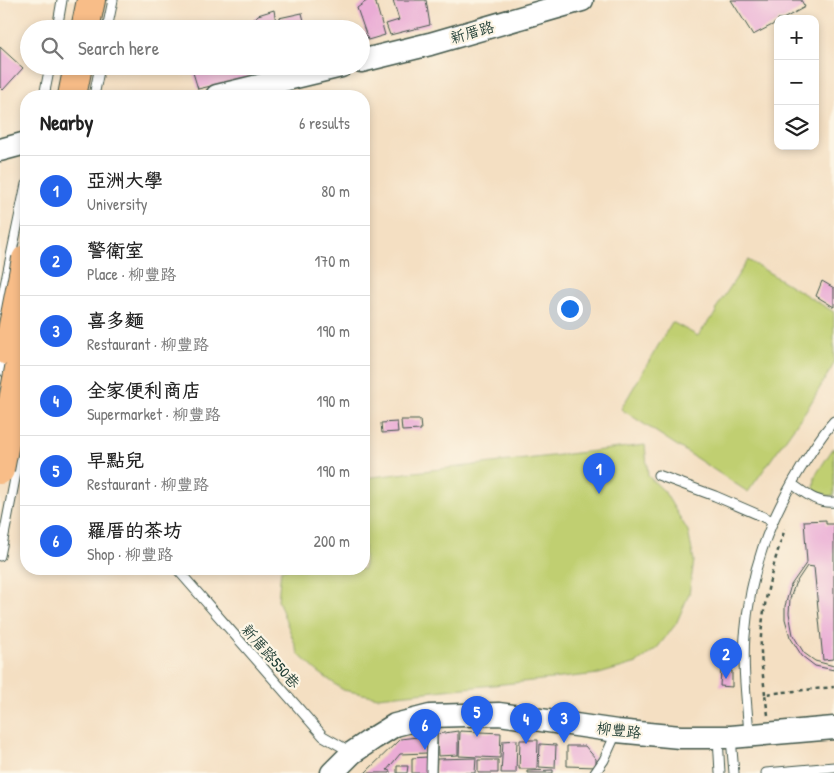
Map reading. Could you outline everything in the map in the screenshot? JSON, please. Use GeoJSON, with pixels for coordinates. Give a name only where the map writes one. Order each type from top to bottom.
{"type":"FeatureCollection","features":[{"type":"Feature","properties":{"kind":"highway"},"geometry":{"type":"LineString","coordinates":[[73,20],[76,0]]}},
{"type":"Feature","properties":{"kind":"highway"},"geometry":{"type":"LineString","coordinates":[[87,20],[91,0]]}},
{"type":"Feature","properties":{"kind":"highway"},"geometry":{"type":"LineString","coordinates":[[59,90],[62,75]]}},
{"type":"Feature","properties":{"kind":"highway"},"geometry":{"type":"LineString","coordinates":[[73,90],[76,75]]}},
{"type":"Feature","properties":{"kind":"highway"},"geometry":{"type":"LineString","coordinates":[[0,394],[20,290]]}},
{"type":"Feature","properties":{"kind":"highway"},"geometry":{"type":"LineString","coordinates":[[0,470],[20,363]]}},
{"type":"Feature","properties":{"kind":"street","name":"新厝路"},"geometry":{"type":"LineString","coordinates":[[370,59],[430,44],[582,0]]}},
{"type":"Feature","properties":{"kind":"street"},"geometry":{"type":"LineString","coordinates":[[242,90],[304,75]]}},
{"type":"Feature","properties":{"kind":"street"},"geometry":{"type":"LineString","coordinates":[[0,150],[20,145]]}},
{"type":"Feature","properties":{"kind":"street","name":"柳豐路"},"geometry":{"type":"LineString","coordinates":[[332,773],[352,753],[395,726],[430,716],[499,714],[680,737],[732,736],[834,728]]}},
{"type":"Feature","properties":{"kind":"lane"},"geometry":{"type":"LineString","coordinates":[[59,20],[62,0]]}},
{"type":"Feature","properties":{"kind":"lane"},"geometry":{"type":"LineString","coordinates":[[109,20],[113,0]]}},
{"type":"Feature","properties":{"kind":"lane"},"geometry":{"type":"LineString","coordinates":[[45,90],[48,75]]}},
{"type":"Feature","properties":{"kind":"lane"},"geometry":{"type":"LineString","coordinates":[[95,90],[98,75]]}},
{"type":"Feature","properties":{"kind":"lane"},"geometry":{"type":"LineString","coordinates":[[0,309],[20,213]]}},
{"type":"Feature","properties":{"kind":"lane"},"geometry":{"type":"LineString","coordinates":[[0,366],[20,389]]}},
{"type":"Feature","properties":{"kind":"lane"},"geometry":{"type":"LineString","coordinates":[[720,773],[732,736],[744,672],[745,636],[752,586],[764,540],[783,497],[822,434],[834,421]]}},
{"type":"Feature","properties":{"kind":"lane"},"geometry":{"type":"LineString","coordinates":[[0,556],[20,453]]}},
{"type":"Feature","properties":{"kind":"lane"},"geometry":{"type":"LineString","coordinates":[[658,475],[715,496],[773,521]]}},
{"type":"Feature","properties":{"kind":"lane"},"geometry":{"type":"LineString","coordinates":[[792,484],[812,498],[827,503],[834,502]]}},
{"type":"Feature","properties":{"kind":"lane","name":"新厝路550巷"},"geometry":{"type":"LineString","coordinates":[[182,575],[323,736],[352,753]]}},
{"type":"Feature","properties":{"kind":"lane"},"geometry":{"type":"LineString","coordinates":[[430,716],[432,737],[431,773]]}},
{"type":"Feature","properties":{"kind":"lane"},"geometry":{"type":"LineString","coordinates":[[596,773],[617,730]]}},
{"type":"Feature","properties":{"kind":"lane"},"geometry":{"type":"LineString","coordinates":[[732,736],[734,773]]}},
{"type":"Feature","properties":{"kind":"lane"},"geometry":{"type":"LineString","coordinates":[[766,773],[834,767]]}},
{"type":"Feature","properties":{"kind":"path"},"geometry":{"type":"LineString","coordinates":[[765,694],[761,638],[764,611],[786,524]]}},
{"type":"Feature","properties":{"kind":"green space"},"geometry":{"type":"Polygon","coordinates":[[[748,260],[834,312],[834,364],[809,406],[748,492],[621,409],[672,322],[698,336],[717,311],[715,310],[748,260]]]}},
{"type":"Feature","properties":{"kind":"green space"},"geometry":{"type":"Polygon","coordinates":[[[645,445],[648,476],[664,491],[688,531],[694,561],[689,594],[676,624],[657,648],[637,663],[599,674],[378,697],[343,690],[299,655],[278,600],[280,575],[370,575],[370,477],[645,445]]]}},
{"type":"Feature","properties":{"kind":"green space"},"geometry":{"type":"Polygon","coordinates":[[[834,447],[834,495],[829,496],[814,490],[815,476],[834,447]]]}},
{"type":"Feature","properties":{"kind":"building"},"geometry":{"type":"Polygon","coordinates":[[[368,0],[375,0],[385,35],[370,39],[370,20],[361,20],[357,8],[368,0]]]}},
{"type":"Feature","properties":{"kind":"building"},"geometry":{"type":"Polygon","coordinates":[[[393,0],[426,0],[430,25],[390,35],[386,24],[399,20],[393,0]]]}},
{"type":"Feature","properties":{"kind":"building"},"geometry":{"type":"Polygon","coordinates":[[[731,0],[801,0],[805,7],[790,15],[774,15],[774,24],[753,35],[731,0]]]}},
{"type":"Feature","properties":{"kind":"building"},"geometry":{"type":"Polygon","coordinates":[[[274,10],[276,20],[253,20],[258,15],[274,10]]]}},
{"type":"Feature","properties":{"kind":"building"},"geometry":{"type":"Polygon","coordinates":[[[302,13],[304,20],[279,20],[279,18],[302,13]]]}},
{"type":"Feature","properties":{"kind":"building"},"geometry":{"type":"Polygon","coordinates":[[[0,47],[20,65],[20,71],[3,90],[0,87],[0,47]]]}},
{"type":"Feature","properties":{"kind":"building"},"geometry":{"type":"Polygon","coordinates":[[[194,75],[259,75],[198,89],[194,75]]]}},
{"type":"Feature","properties":{"kind":"building"},"geometry":{"type":"Polygon","coordinates":[[[822,281],[834,288],[834,307],[816,296],[822,281]]]}},
{"type":"Feature","properties":{"kind":"building"},"geometry":{"type":"Polygon","coordinates":[[[401,420],[420,420],[421,430],[402,431],[401,420]]]}},
{"type":"Feature","properties":{"kind":"building"},"geometry":{"type":"Polygon","coordinates":[[[397,422],[398,432],[382,433],[381,423],[397,422]]]}},
{"type":"Feature","properties":{"kind":"building"},"geometry":{"type":"Polygon","coordinates":[[[826,520],[826,524],[834,524],[834,659],[823,660],[814,567],[807,566],[795,584],[790,599],[789,613],[793,635],[804,653],[815,661],[834,666],[834,670],[815,666],[802,656],[790,637],[785,619],[785,606],[791,585],[807,562],[804,521],[826,520]]]}},
{"type":"Feature","properties":{"kind":"building"},"geometry":{"type":"Polygon","coordinates":[[[721,670],[732,671],[732,687],[720,686],[721,670]]]}},
{"type":"Feature","properties":{"kind":"building"},"geometry":{"type":"Polygon","coordinates":[[[458,731],[458,755],[438,756],[437,734],[458,731]]]}},
{"type":"Feature","properties":{"kind":"building"},"geometry":{"type":"Polygon","coordinates":[[[460,731],[501,733],[500,758],[459,756],[460,731]]]}},
{"type":"Feature","properties":{"kind":"building"},"geometry":{"type":"Polygon","coordinates":[[[426,736],[427,753],[400,754],[387,770],[390,773],[365,773],[400,739],[426,736]]]}},
{"type":"Feature","properties":{"kind":"building"},"geometry":{"type":"Polygon","coordinates":[[[517,740],[516,773],[501,773],[503,741],[517,740]]]}},
{"type":"Feature","properties":{"kind":"building"},"geometry":{"type":"Polygon","coordinates":[[[520,740],[538,740],[537,769],[519,769],[520,740]]]}},
{"type":"Feature","properties":{"kind":"building"},"geometry":{"type":"Polygon","coordinates":[[[540,744],[556,745],[555,768],[539,767],[540,744]]]}},
{"type":"Feature","properties":{"kind":"building"},"geometry":{"type":"Polygon","coordinates":[[[567,746],[585,746],[596,759],[596,767],[567,766],[567,746]]]}},
{"type":"Feature","properties":{"kind":"building"},"geometry":{"type":"Polygon","coordinates":[[[427,757],[427,773],[412,773],[412,758],[427,757]]]}},
{"type":"Feature","properties":{"kind":"building"},"geometry":{"type":"Polygon","coordinates":[[[476,758],[475,773],[436,773],[437,759],[476,758]]]}},
{"type":"Feature","properties":{"kind":"building"},"geometry":{"type":"Polygon","coordinates":[[[478,760],[498,760],[498,773],[478,773],[478,760]]]}},
{"type":"Feature","properties":{"kind":"building"},"geometry":{"type":"Polygon","coordinates":[[[397,766],[408,766],[407,773],[397,773],[397,766]]]}},
{"type":"Feature","properties":{"kind":"building"},"geometry":{"type":"Polygon","coordinates":[[[553,770],[553,773],[527,773],[527,771],[553,770]]]}},
{"type":"Feature","properties":{"kind":"place","name":"亞洲大學"},"geometry":{"type":"Point","coordinates":[599,494]}},
{"type":"Feature","properties":{"kind":"place","name":"警衛室"},"geometry":{"type":"Point","coordinates":[726,679]}},
{"type":"Feature","properties":{"kind":"place","name":"早點兒"},"geometry":{"type":"Point","coordinates":[477,737]}},
{"type":"Feature","properties":{"kind":"place","name":"喜多麵"},"geometry":{"type":"Point","coordinates":[564,743]}},
{"type":"Feature","properties":{"kind":"place","name":"全家便利商店"},"geometry":{"type":"Point","coordinates":[526,744]}},
{"type":"Feature","properties":{"kind":"place","name":"羅厝的茶坊"},"geometry":{"type":"Point","coordinates":[425,750]}}]}
